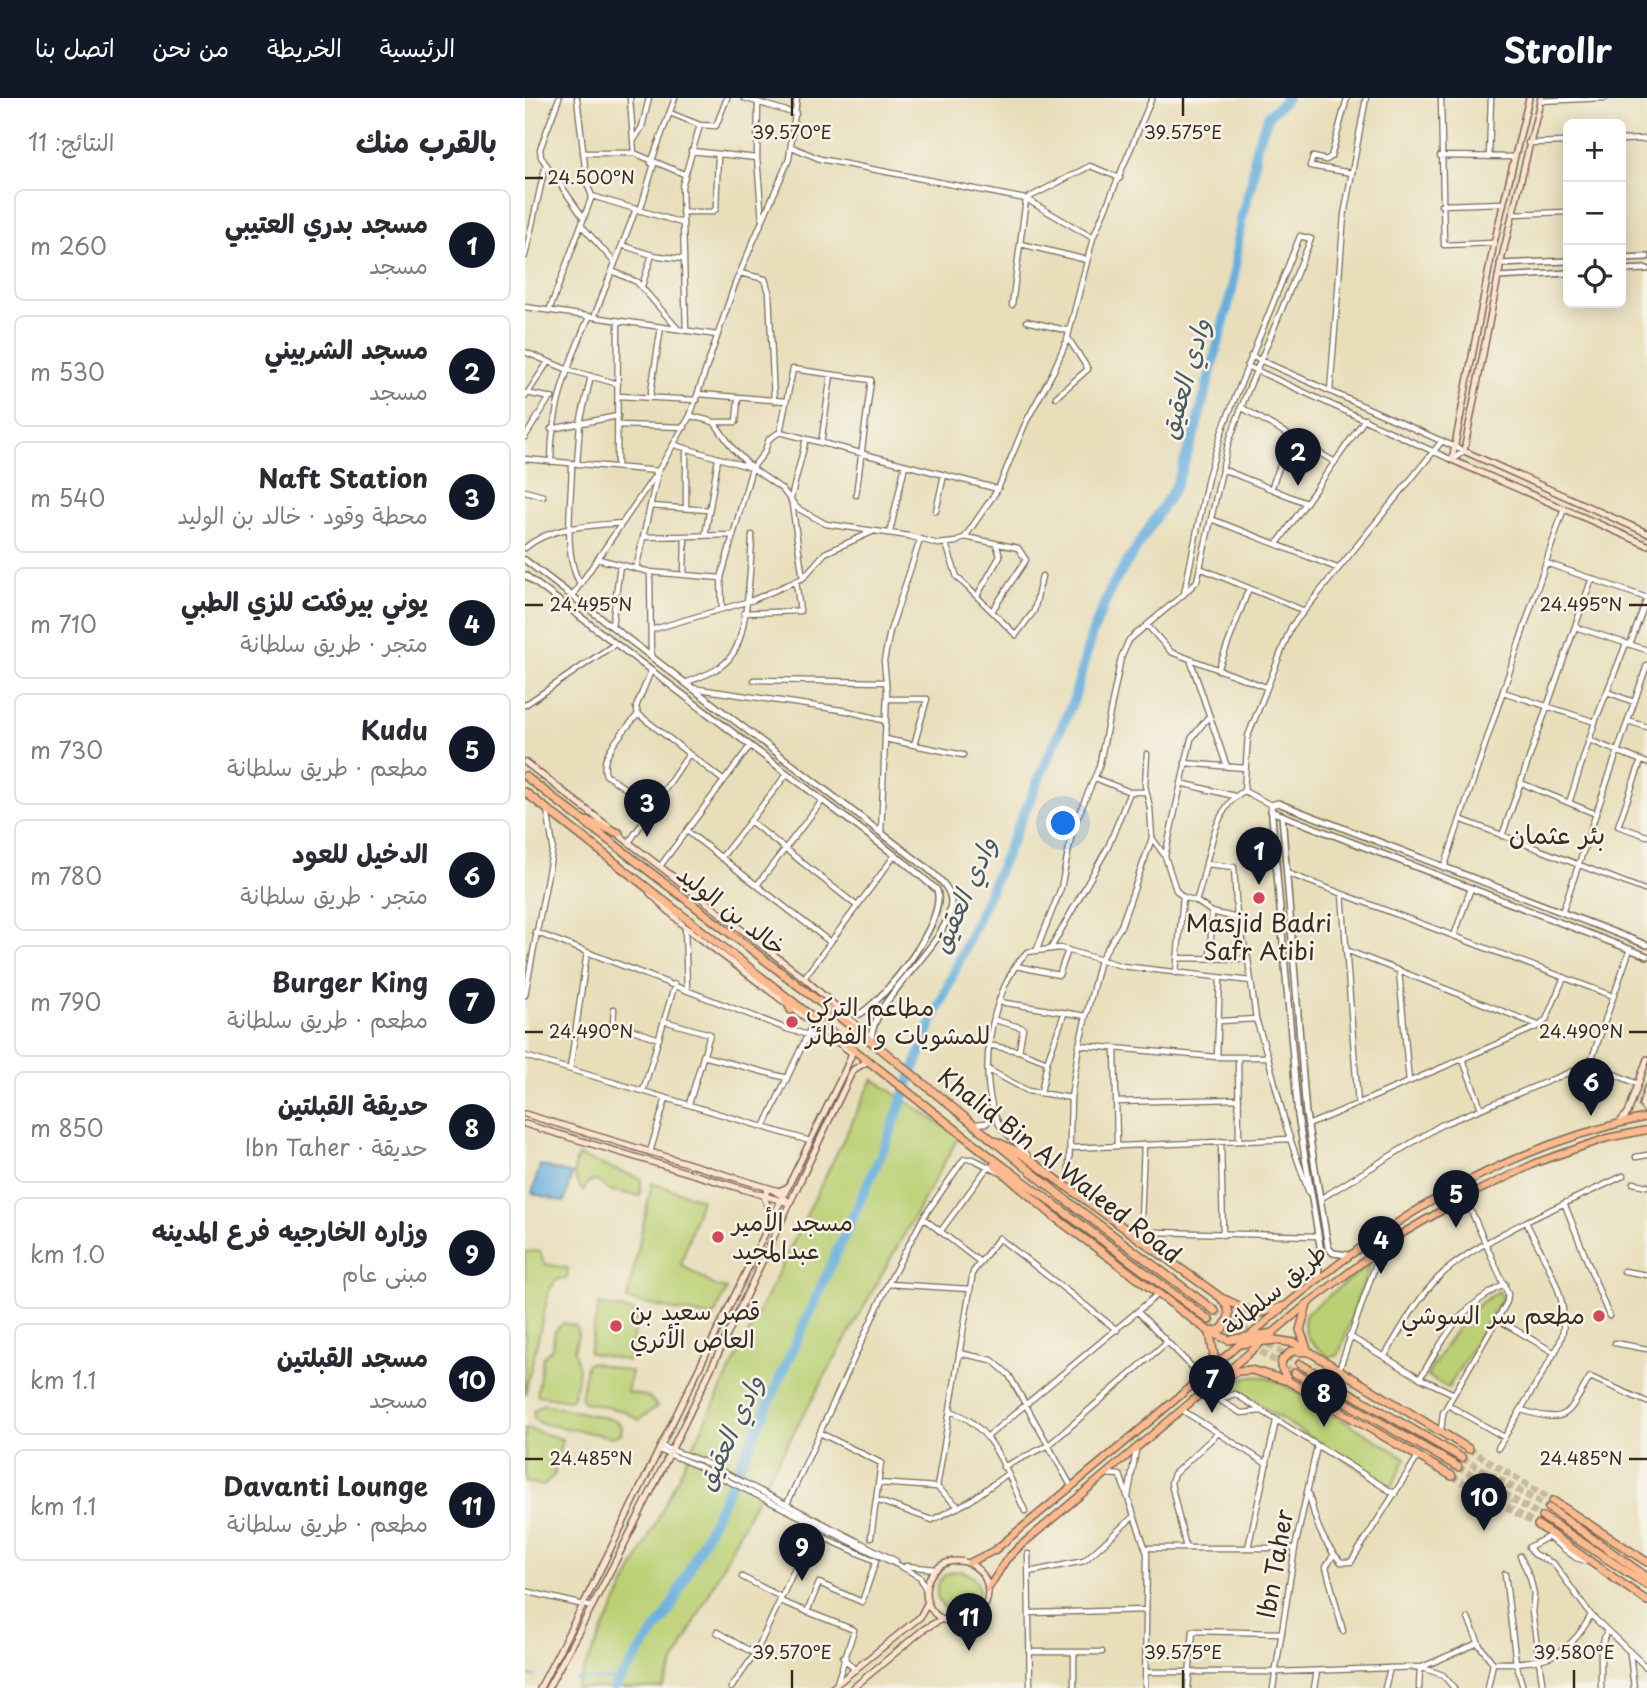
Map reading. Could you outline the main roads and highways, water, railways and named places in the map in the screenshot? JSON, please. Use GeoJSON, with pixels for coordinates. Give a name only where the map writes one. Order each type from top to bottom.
{"type":"FeatureCollection","features":[{"type":"Feature","properties":{"kind":"highway","name":"خالد بن الوليد"},"geometry":{"type":"LineString","coordinates":[[525,776],[875,1044]]}},
{"type":"Feature","properties":{"kind":"highway","name":"خالد بن الوليد"},"geometry":{"type":"LineString","coordinates":[[525,792],[782,992],[851,1050],[870,1061]]}},
{"type":"Feature","properties":{"kind":"highway"},"geometry":{"type":"LineString","coordinates":[[580,818],[619,833]]}},
{"type":"Feature","properties":{"kind":"highway"},"geometry":{"type":"LineString","coordinates":[[782,992],[791,1010]]}},
{"type":"Feature","properties":{"kind":"highway","name":"Khalid Bin Al Waleed Road"},"geometry":{"type":"LineString","coordinates":[[875,1044],[1095,1222],[1215,1311]]}},
{"type":"Feature","properties":{"kind":"highway","name":"Khalid Bin Al Waleed Road"},"geometry":{"type":"LineString","coordinates":[[870,1061],[986,1154],[1209,1320]]}},
{"type":"Feature","properties":{"kind":"highway"},"geometry":{"type":"LineString","coordinates":[[993,1140],[1004,1142],[1221,1298],[1256,1314],[1285,1306]]}},
{"type":"Feature","properties":{"kind":"highway"},"geometry":{"type":"LineString","coordinates":[[986,1154],[1003,1173],[1056,1218],[1157,1296],[1209,1331],[1224,1339],[1273,1333]]}},
{"type":"Feature","properties":{"kind":"highway"},"geometry":{"type":"LineString","coordinates":[[1209,1331],[1222,1329],[1230,1318],[1229,1309],[1221,1298]]}},
{"type":"Feature","properties":{"kind":"highway"},"geometry":{"type":"LineString","coordinates":[[1307,1304],[1300,1330],[1309,1351]]}},
{"type":"Feature","properties":{"kind":"highway"},"geometry":{"type":"LineString","coordinates":[[1203,1376],[1215,1352],[1209,1331]]}},
{"type":"Feature","properties":{"kind":"highway"},"geometry":{"type":"LineString","coordinates":[[1240,1345],[1286,1340],[1309,1351],[1469,1449]]}},
{"type":"Feature","properties":{"kind":"highway"},"geometry":{"type":"LineString","coordinates":[[1289,1381],[1281,1367],[1287,1353],[1309,1351]]}},
{"type":"Feature","properties":{"kind":"highway"},"geometry":{"type":"LineString","coordinates":[[1300,1364],[1462,1458]]}},
{"type":"Feature","properties":{"kind":"highway"},"geometry":{"type":"LineString","coordinates":[[1220,1378],[1238,1371],[1251,1370],[1289,1381],[1452,1476]]}},
{"type":"Feature","properties":{"kind":"highway"},"geometry":{"type":"LineString","coordinates":[[1295,1373],[1458,1467]]}},
{"type":"Feature","properties":{"kind":"highway"},"geometry":{"type":"LineString","coordinates":[[1647,1562],[1551,1504],[1647,1577]]}},
{"type":"Feature","properties":{"kind":"highway"},"geometry":{"type":"LineString","coordinates":[[1543,1517],[1647,1585]]}},
{"type":"Feature","properties":{"kind":"highway"},"geometry":{"type":"LineString","coordinates":[[1538,1525],[1594,1561],[1647,1601]]}},
{"type":"Feature","properties":{"kind":"main road"},"geometry":{"type":"LineString","coordinates":[[1529,98],[1494,243],[1452,460],[1647,545]]}},
{"type":"Feature","properties":{"kind":"main road"},"geometry":{"type":"LineString","coordinates":[[1540,100],[1500,264],[1464,451],[1647,533]]}},
{"type":"Feature","properties":{"kind":"main road"},"geometry":{"type":"LineString","coordinates":[[525,762],[804,978],[844,1012],[875,1044]]}},
{"type":"Feature","properties":{"kind":"main road"},"geometry":{"type":"LineString","coordinates":[[540,1688],[585,1603],[788,1187],[851,1050],[791,1010],[685,926],[639,880]]}},
{"type":"Feature","properties":{"kind":"main road"},"geometry":{"type":"LineString","coordinates":[[1619,1123],[1627,1113],[1647,1059]]}},
{"type":"Feature","properties":{"kind":"main road"},"geometry":{"type":"LineString","coordinates":[[548,1688],[593,1607],[670,1451],[853,1070],[870,1061]]}},
{"type":"Feature","properties":{"kind":"main road"},"geometry":{"type":"LineString","coordinates":[[1647,1088],[1642,1105],[1647,1114]]}},
{"type":"Feature","properties":{"kind":"main road"},"geometry":{"type":"LineString","coordinates":[[525,1114],[779,1191],[788,1187]]}},
{"type":"Feature","properties":{"kind":"main road","name":"طريق سلطانة"},"geometry":{"type":"LineString","coordinates":[[969,1563],[995,1550],[1318,1278],[1388,1226],[1460,1183],[1532,1149],[1647,1114]]}},
{"type":"Feature","properties":{"kind":"main road"},"geometry":{"type":"LineString","coordinates":[[525,1124],[764,1196],[782,1199]]}},
{"type":"Feature","properties":{"kind":"main road","name":"طريق سلطانة"},"geometry":{"type":"LineString","coordinates":[[988,1589],[1006,1560],[1104,1475],[1307,1304],[1390,1241],[1465,1197],[1538,1162],[1607,1138],[1647,1130]]}},
{"type":"Feature","properties":{"kind":"main road"},"geometry":{"type":"LineString","coordinates":[[769,1188],[789,1203]]}},
{"type":"Feature","properties":{"kind":"main road"},"geometry":{"type":"LineString","coordinates":[[764,1196],[769,1188]]}},
{"type":"Feature","properties":{"kind":"main road"},"geometry":{"type":"LineString","coordinates":[[764,1196],[772,1219]]}},
{"type":"Feature","properties":{"kind":"main road"},"geometry":{"type":"LineString","coordinates":[[834,1687],[920,1617],[927,1602],[926,1590],[936,1569],[952,1561],[969,1563],[979,1570],[988,1589],[988,1600],[977,1616],[954,1623],[941,1619],[927,1602]]}},
{"type":"Feature","properties":{"kind":"main road"},"geometry":{"type":"LineString","coordinates":[[853,1688],[924,1629],[941,1619]]}},
{"type":"Feature","properties":{"kind":"water"},"geometry":{"type":"Polygon","coordinates":[[[540,1165],[572,1174],[564,1202],[532,1193],[540,1165]]]}},
{"type":"Feature","properties":{"kind":"waterway","name":"وادي العقيق"},"geometry":{"type":"LineString","coordinates":[[614,1688],[668,1613],[752,1440],[887,1141],[929,1029],[1074,699],[1091,636],[1112,586],[1176,486],[1196,428],[1232,290],[1241,218],[1252,181],[1256,147],[1269,115],[1287,98]]}},
{"type":"Feature","properties":{"kind":"waterway"},"geometry":{"type":"LineString","coordinates":[[525,1673],[535,1677]]}},
{"type":"Feature","properties":{"kind":"waterway"},"geometry":{"type":"LineString","coordinates":[[575,1679],[619,1679]]}},
{"type":"Feature","properties":{"kind":"tunnel"},"geometry":{"type":"LineString","coordinates":[[1215,1311],[1300,1364]]}},
{"type":"Feature","properties":{"kind":"tunnel"},"geometry":{"type":"LineString","coordinates":[[1209,1320],[1242,1340]]}},
{"type":"Feature","properties":{"kind":"tunnel"},"geometry":{"type":"LineString","coordinates":[[1252,1346],[1295,1373]]}},
{"type":"Feature","properties":{"kind":"tunnel"},"geometry":{"type":"LineString","coordinates":[[1469,1449],[1553,1501]]}},
{"type":"Feature","properties":{"kind":"tunnel"},"geometry":{"type":"LineString","coordinates":[[1462,1458],[1549,1508]]}},
{"type":"Feature","properties":{"kind":"tunnel"},"geometry":{"type":"LineString","coordinates":[[1458,1467],[1543,1517]]}},
{"type":"Feature","properties":{"kind":"tunnel"},"geometry":{"type":"LineString","coordinates":[[1452,1476],[1538,1525]]}},
{"type":"Feature","properties":{"kind":"place","name":"مسجد الشربيني"},"geometry":{"type":"Point","coordinates":[1298,486]}},
{"type":"Feature","properties":{"kind":"place","name":"Naft Station"},"geometry":{"type":"Point","coordinates":[647,837]}},
{"type":"Feature","properties":{"kind":"place","name":"مسجد بدري العتيبي"},"geometry":{"type":"Point","coordinates":[1259,885]}},
{"type":"Feature","properties":{"kind":"place","name":"Masjid Badri Safr Atibi"},"geometry":{"type":"Point","coordinates":[1259,898]}},
{"type":"Feature","properties":{"kind":"place","name":"مطاعم التركي للمشويات و الفطائر"},"geometry":{"type":"Point","coordinates":[792,1022]}},
{"type":"Feature","properties":{"kind":"place","name":"الدخيل للعود"},"geometry":{"type":"Point","coordinates":[1591,1116]}},
{"type":"Feature","properties":{"kind":"place","name":"Kudu"},"geometry":{"type":"Point","coordinates":[1456,1228]}},
{"type":"Feature","properties":{"kind":"place","name":"مسجد الأمير عبدالمجيد"},"geometry":{"type":"Point","coordinates":[718,1237]}},
{"type":"Feature","properties":{"kind":"place","name":"يوني بيرفكت للزي الطبي"},"geometry":{"type":"Point","coordinates":[1381,1274]}},
{"type":"Feature","properties":{"kind":"place","name":"مطعم سر السوشي"},"geometry":{"type":"Point","coordinates":[1599,1316]}},
{"type":"Feature","properties":{"kind":"place","name":"قصر سعيد بن العاص الأثري"},"geometry":{"type":"Point","coordinates":[616,1326]}},
{"type":"Feature","properties":{"kind":"place","name":"Burger King"},"geometry":{"type":"Point","coordinates":[1212,1413]}},
{"type":"Feature","properties":{"kind":"place","name":"حدیقة القبلتین"},"geometry":{"type":"Point","coordinates":[1324,1427]}},
{"type":"Feature","properties":{"kind":"place","name":"مسجد القبلتين"},"geometry":{"type":"Point","coordinates":[1484,1531]}},
{"type":"Feature","properties":{"kind":"place","name":"وزاره الخارجيه فرع المدينه"},"geometry":{"type":"Point","coordinates":[802,1581]}},
{"type":"Feature","properties":{"kind":"place","name":"Davanti Lounge"},"geometry":{"type":"Point","coordinates":[969,1651]}},
{"type":"Feature","properties":{"kind":"district","name":"بئر عثمان"},"geometry":{"type":"Point","coordinates":[1557,835]}}]}
